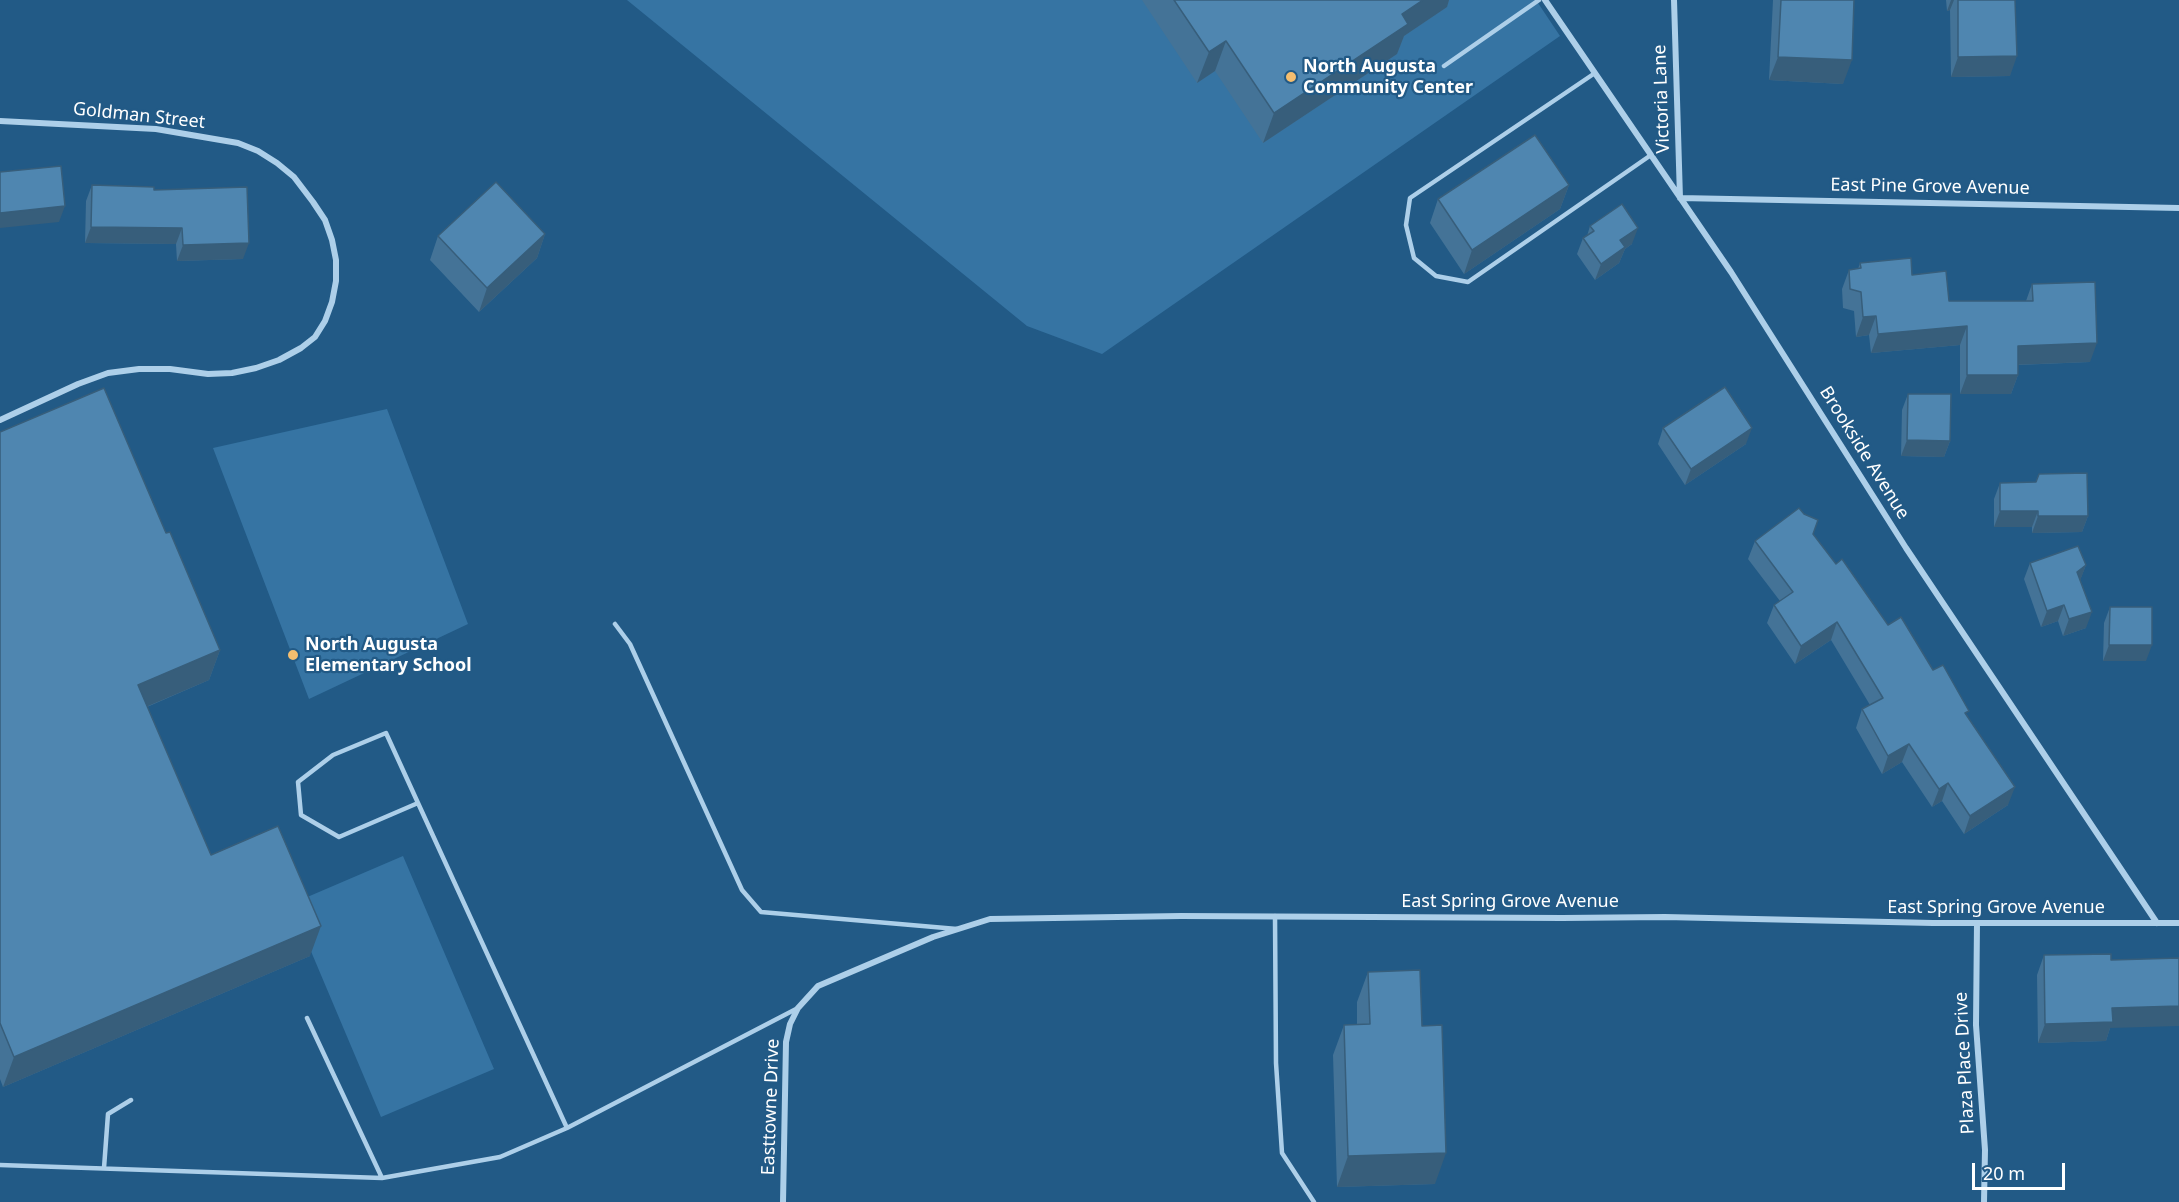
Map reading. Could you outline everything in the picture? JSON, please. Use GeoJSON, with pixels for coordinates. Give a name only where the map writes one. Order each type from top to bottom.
{"type":"FeatureCollection","features":[{"type":"Feature","properties":{"kind":"street","name":"Brookside Avenue"},"geometry":{"type":"LineString","coordinates":[[1545,0],[1731,272],[1906,548],[2157,923]]}},
{"type":"Feature","properties":{"kind":"street","name":"Victoria Lane"},"geometry":{"type":"LineString","coordinates":[[1674,0],[1680,198]]}},
{"type":"Feature","properties":{"kind":"street","name":"Goldman Street"},"geometry":{"type":"LineString","coordinates":[[0,121],[156,129],[238,143],[258,151],[294,177],[314,202],[325,220],[336,260],[336,281],[325,321],[315,337],[279,360],[232,373],[208,374],[170,369],[139,369],[108,374],[78,384],[0,420]]}},
{"type":"Feature","properties":{"kind":"street","name":"East Pine Grove Avenue"},"geometry":{"type":"LineString","coordinates":[[1680,198],[2179,208]]}},
{"type":"Feature","properties":{"kind":"street","name":"East Spring Grove Avenue"},"geometry":{"type":"LineString","coordinates":[[851,973],[933,938],[990,919],[1665,916],[1977,923],[2179,923]]}},
{"type":"Feature","properties":{"kind":"street","name":"Plaza Place Drive"},"geometry":{"type":"LineString","coordinates":[[1977,923],[1976,1025],[1984,1150],[1984,1202]]}},
{"type":"Feature","properties":{"kind":"street","name":"Easttowne Drive"},"geometry":{"type":"LineString","coordinates":[[783,1202],[786,1042],[790,1024],[798,1008],[818,986],[851,973]]}},
{"type":"Feature","properties":{"kind":"lane"},"geometry":{"type":"LineString","coordinates":[[1444,66],[1539,0]]}},
{"type":"Feature","properties":{"kind":"lane"},"geometry":{"type":"LineString","coordinates":[[1595,73],[1410,198],[1406,225],[1413,258],[1436,276],[1468,282],[1651,155]]}},
{"type":"Feature","properties":{"kind":"lane"},"geometry":{"type":"LineString","coordinates":[[615,624],[630,644],[742,890],[761,912],[960,929]]}},
{"type":"Feature","properties":{"kind":"lane"},"geometry":{"type":"LineString","coordinates":[[418,803],[339,837],[302,815],[298,782],[333,755],[386,733],[567,1128]]}},
{"type":"Feature","properties":{"kind":"lane"},"geometry":{"type":"LineString","coordinates":[[1275,916],[1276,1064],[1281,1153],[1314,1202]]}},
{"type":"Feature","properties":{"kind":"lane"},"geometry":{"type":"LineString","coordinates":[[0,1165],[382,1178],[500,1157],[567,1128],[798,1008]]}},
{"type":"Feature","properties":{"kind":"lane"},"geometry":{"type":"LineString","coordinates":[[307,1018],[382,1178]]}},
{"type":"Feature","properties":{"kind":"lane"},"geometry":{"type":"LineString","coordinates":[[104,1168],[108,1114],[130,1100]]}},
{"type":"Feature","properties":{"kind":"shaded area"},"geometry":{"type":"Polygon","coordinates":[[[627,0],[1536,0],[1560,36],[1102,354],[1027,326],[627,0]]]}},
{"type":"Feature","properties":{"kind":"shaded area"},"geometry":{"type":"Polygon","coordinates":[[[387,409],[468,624],[309,699],[213,448],[387,409]]]}},
{"type":"Feature","properties":{"kind":"shaded area"},"geometry":{"type":"Polygon","coordinates":[[[403,856],[494,1069],[381,1117],[291,904],[403,856]]]}},
{"type":"Feature","properties":{"kind":"building","name":"North Augusta Community Center"},"geometry":{"type":"Polygon","coordinates":[[[1174,0],[1423,0],[1402,14],[1408,24],[1274,113],[1226,41],[1209,52],[1174,0]]]}},
{"type":"Feature","properties":{"kind":"building"},"geometry":{"type":"Polygon","coordinates":[[[1781,0],[1854,0],[1852,60],[1778,57],[1781,0]]]}},
{"type":"Feature","properties":{"kind":"building"},"geometry":{"type":"Polygon","coordinates":[[[1958,0],[2015,0],[2017,56],[1958,57],[1958,0]]]}},
{"type":"Feature","properties":{"kind":"building"},"geometry":{"type":"Polygon","coordinates":[[[1535,135],[1569,185],[1472,250],[1438,199],[1535,135]]]}},
{"type":"Feature","properties":{"kind":"building"},"geometry":{"type":"Polygon","coordinates":[[[61,166],[65,206],[0,213],[0,172],[61,166]]]}},
{"type":"Feature","properties":{"kind":"building"},"geometry":{"type":"Polygon","coordinates":[[[496,182],[545,234],[487,288],[438,236],[496,182]]]}},
{"type":"Feature","properties":{"kind":"building"},"geometry":{"type":"Polygon","coordinates":[[[92,185],[154,187],[154,190],[247,187],[249,243],[183,245],[182,228],[91,227],[92,185]]]}},
{"type":"Feature","properties":{"kind":"building"},"geometry":{"type":"Polygon","coordinates":[[[1622,204],[1638,228],[1620,240],[1625,247],[1601,264],[1583,238],[1594,231],[1590,226],[1622,204]]]}},
{"type":"Feature","properties":{"kind":"building"},"geometry":{"type":"Polygon","coordinates":[[[1911,258],[1912,275],[1946,271],[1949,301],[2033,301],[2032,284],[2095,282],[2097,343],[2018,346],[2018,375],[1967,375],[1967,326],[1878,334],[1876,316],[1863,317],[1861,292],[1850,289],[1849,270],[1861,268],[1860,263],[1911,258]]]}},
{"type":"Feature","properties":{"kind":"building"},"geometry":{"type":"Polygon","coordinates":[[[1725,387],[1752,428],[1691,469],[1663,428],[1725,387]]]}},
{"type":"Feature","properties":{"kind":"building"},"geometry":{"type":"Polygon","coordinates":[[[104,388],[166,533],[170,532],[220,650],[138,685],[211,855],[278,826],[321,926],[14,1057],[0,1023],[0,432],[104,388]]]}},
{"type":"Feature","properties":{"kind":"building"},"geometry":{"type":"Polygon","coordinates":[[[1908,394],[1951,394],[1950,441],[1907,440],[1908,394]]]}},
{"type":"Feature","properties":{"kind":"building"},"geometry":{"type":"Polygon","coordinates":[[[2087,473],[2088,516],[2038,516],[2038,511],[2000,511],[2000,483],[2036,482],[2039,474],[2087,473]]]}},
{"type":"Feature","properties":{"kind":"building"},"geometry":{"type":"Polygon","coordinates":[[[1799,508],[1804,514],[1818,520],[1813,534],[1836,564],[1842,559],[1888,625],[1901,617],[1933,670],[1943,665],[1969,711],[1965,713],[2015,787],[1970,816],[1948,783],[1939,789],[1909,744],[1888,756],[1862,709],[1883,698],[1837,622],[1801,646],[1774,605],[1793,592],[1755,541],[1799,508]]]}},
{"type":"Feature","properties":{"kind":"building"},"geometry":{"type":"Polygon","coordinates":[[[2078,546],[2086,565],[2077,572],[2092,612],[2069,619],[2064,605],[2047,611],[2030,563],[2078,546]]]}},
{"type":"Feature","properties":{"kind":"building"},"geometry":{"type":"Polygon","coordinates":[[[2110,607],[2152,607],[2152,645],[2109,645],[2110,607]]]}},
{"type":"Feature","properties":{"kind":"building"},"geometry":{"type":"Polygon","coordinates":[[[2111,954],[2111,960],[2179,958],[2179,1006],[2112,1008],[2113,1022],[2045,1024],[2044,955],[2111,954]]]}},
{"type":"Feature","properties":{"kind":"building"},"geometry":{"type":"Polygon","coordinates":[[[1420,970],[1422,1026],[1442,1025],[1446,1153],[1348,1156],[1344,1025],[1370,1024],[1368,972],[1420,970]]]}},
{"type":"Feature","properties":{"kind":"place","name":"North Augusta Community Center"},"geometry":{"type":"Point","coordinates":[1291,77]}},
{"type":"Feature","properties":{"kind":"place","name":"North Augusta Elementary School"},"geometry":{"type":"Point","coordinates":[293,655]}}]}
